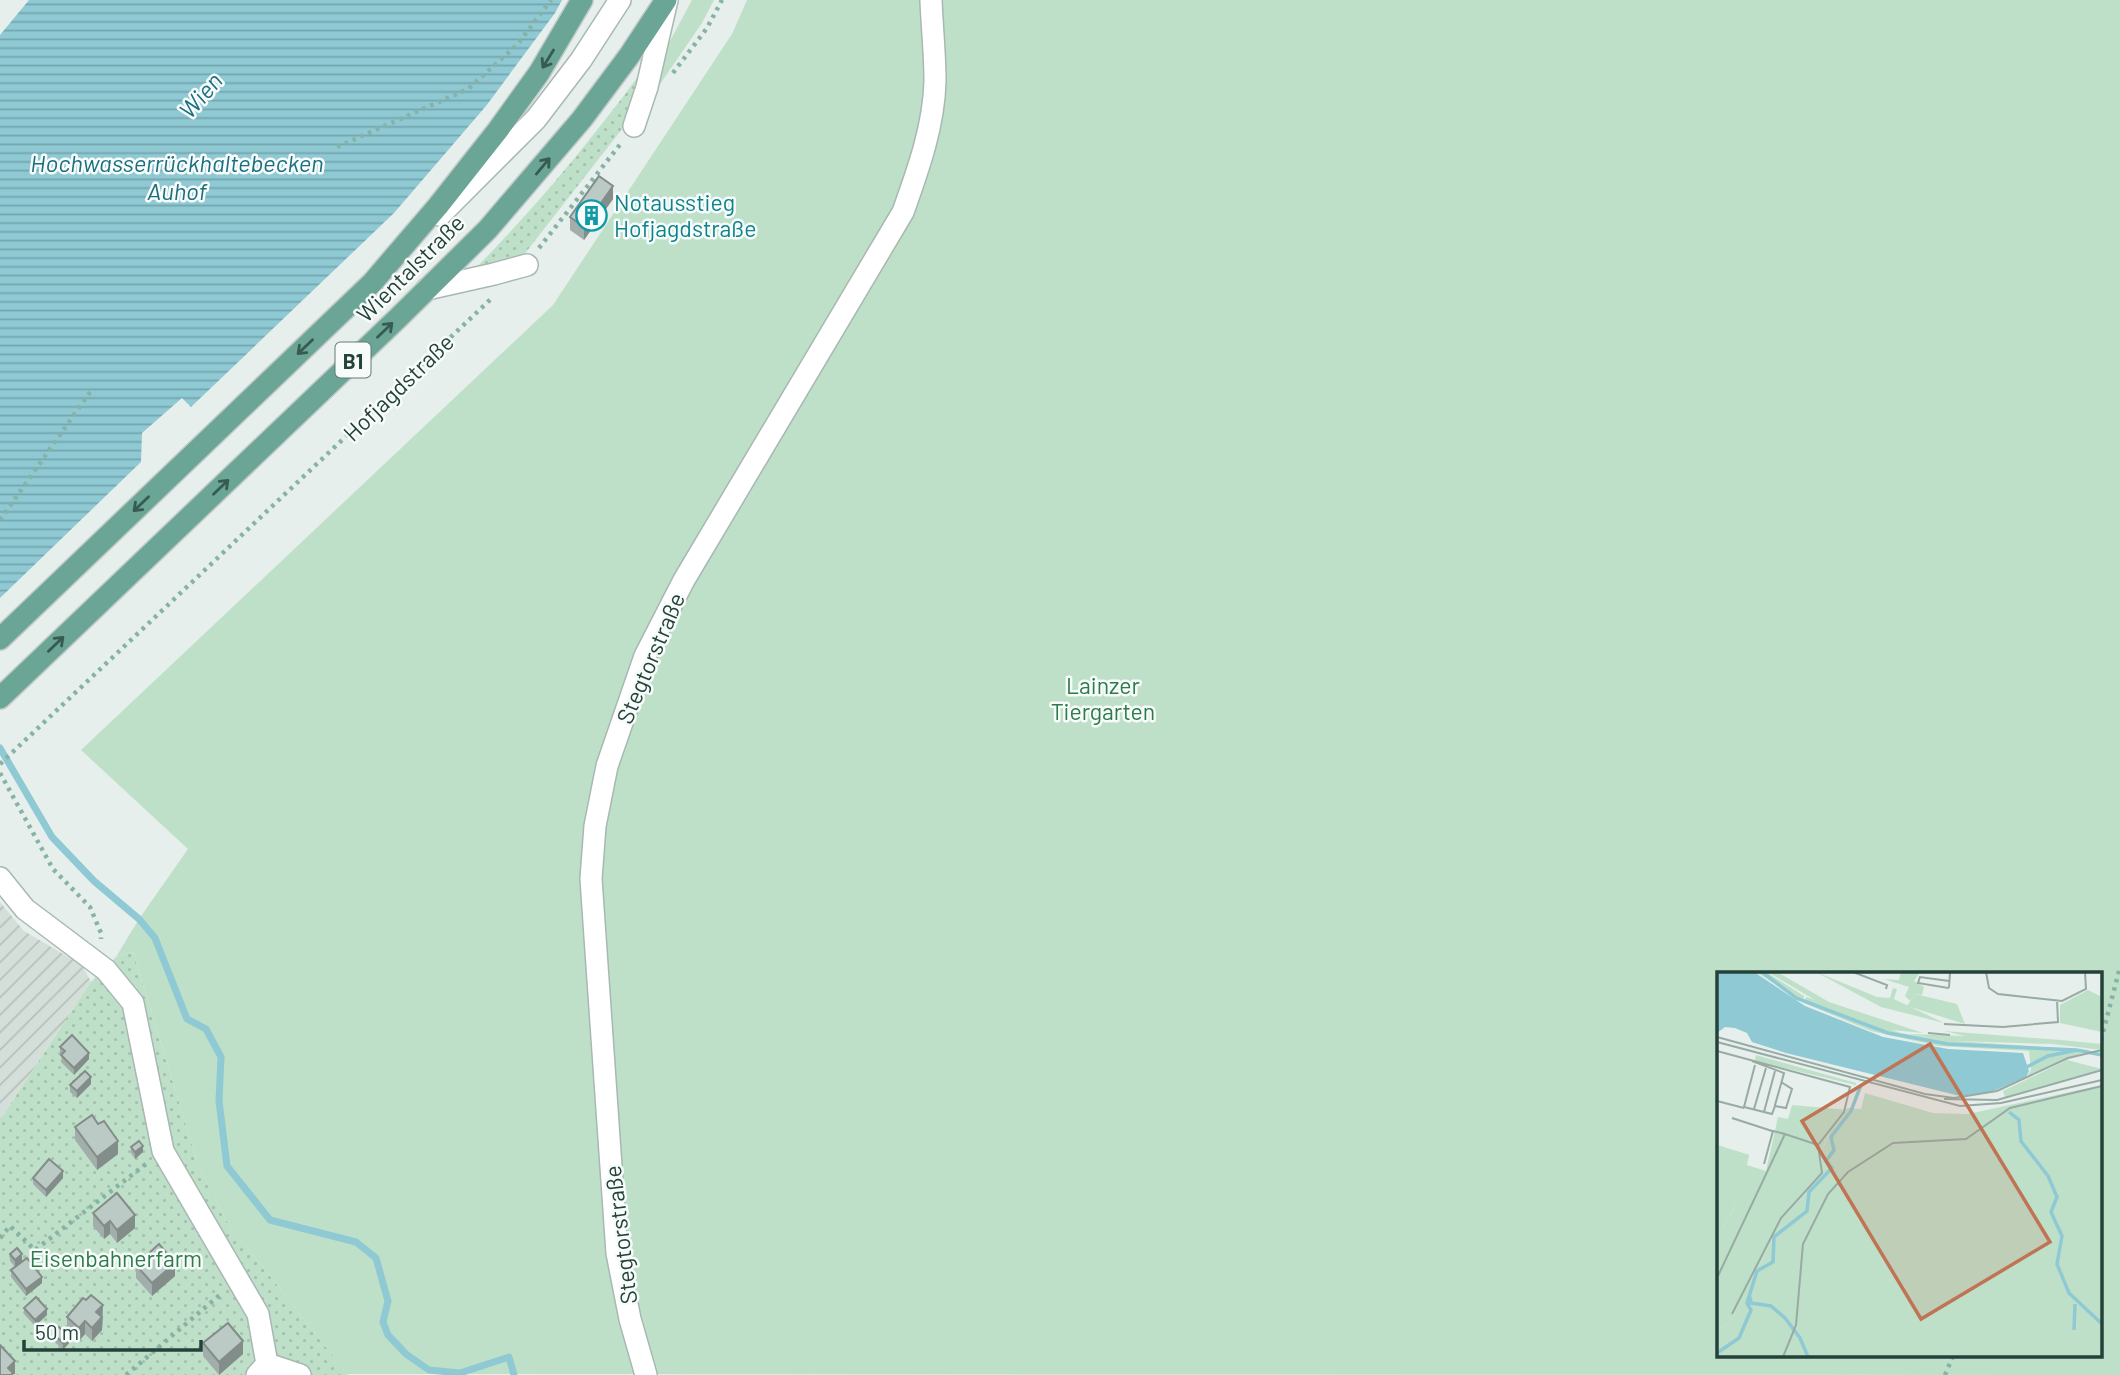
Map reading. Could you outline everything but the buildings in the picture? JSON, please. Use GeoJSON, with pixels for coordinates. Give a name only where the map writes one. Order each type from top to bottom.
{"type":"FeatureCollection","features":[{"type":"Feature","properties":{"kind":"main road","name":"Wientalstraße"},"geometry":{"type":"LineString","coordinates":[[0,639],[372,283],[498,130],[539,73],[582,0]]}},
{"type":"Feature","properties":{"kind":"main road","name":"Wientalstraße"},"geometry":{"type":"LineString","coordinates":[[4,695],[488,229],[582,119],[666,0]]}},
{"type":"Feature","properties":{"kind":"street"},"geometry":{"type":"LineString","coordinates":[[372,283],[536,119],[581,60],[620,0]]}},
{"type":"Feature","properties":{"kind":"street"},"geometry":{"type":"LineString","coordinates":[[634,126],[647,88],[666,0]]}},
{"type":"Feature","properties":{"kind":"street","name":"Stegtorstraße"},"geometry":{"type":"LineString","coordinates":[[646,1375],[630,1319],[617,1253],[592,892],[595,826],[607,766],[645,656],[684,579],[903,212],[918,172],[929,128],[935,83],[931,0]]}},
{"type":"Feature","properties":{"kind":"street"},"geometry":{"type":"LineString","coordinates":[[427,289],[527,265]]}},
{"type":"Feature","properties":{"kind":"street"},"geometry":{"type":"LineString","coordinates":[[0,878],[25,909],[106,970],[133,1003],[163,1151],[258,1314],[262,1369],[300,1375]]}},
{"type":"Feature","properties":{"kind":"path"},"geometry":{"type":"LineString","coordinates":[[337,147],[468,89],[517,45],[551,0]]}},
{"type":"Feature","properties":{"kind":"path"},"geometry":{"type":"LineString","coordinates":[[666,82],[707,28],[722,0]]}},
{"type":"Feature","properties":{"kind":"path"},"geometry":{"type":"LineString","coordinates":[[527,265],[634,126]]}},
{"type":"Feature","properties":{"kind":"path","name":"Hofjagdstraße"},"geometry":{"type":"LineString","coordinates":[[0,764],[498,292]]}},
{"type":"Feature","properties":{"kind":"path"},"geometry":{"type":"LineString","coordinates":[[0,520],[90,391]]}},
{"type":"Feature","properties":{"kind":"path"},"geometry":{"type":"LineString","coordinates":[[0,773],[54,869],[90,907]]}},
{"type":"Feature","properties":{"kind":"path"},"geometry":{"type":"LineString","coordinates":[[2102,1036],[2120,967]]}},
{"type":"Feature","properties":{"kind":"path"},"geometry":{"type":"LineString","coordinates":[[0,1238],[10,1226],[35,1250],[163,1151]]}},
{"type":"Feature","properties":{"kind":"path"},"geometry":{"type":"LineString","coordinates":[[126,1375],[238,1280]]}},
{"type":"Feature","properties":{"kind":"path"},"geometry":{"type":"LineString","coordinates":[[1945,1375],[1952,1358]]}},
{"type":"Feature","properties":{"kind":"shaded area"},"geometry":{"type":"Polygon","coordinates":[[[0,902],[24,931],[82,965],[91,982],[0,1120],[0,902]]]}},
{"type":"Feature","properties":{"kind":"green space"},"geometry":{"type":"Polygon","coordinates":[[[692,0],[714,0],[702,23],[647,103],[669,43],[692,0]]]}},
{"type":"Feature","properties":{"kind":"green space","name":"Lainzer Tiergarten"},"geometry":{"type":"Polygon","coordinates":[[[747,0],[2120,0],[2120,1375],[347,1374],[226,1220],[199,1167],[133,952],[116,957],[188,849],[81,750],[553,305],[732,34],[747,0]]]}},
{"type":"Feature","properties":{"kind":"green space"},"geometry":{"type":"Polygon","coordinates":[[[648,61],[629,120],[523,256],[473,271],[567,167],[624,96],[648,61]]]}},
{"type":"Feature","properties":{"kind":"green space","name":"Eisenbahnerfarm"},"geometry":{"type":"Polygon","coordinates":[[[133,952],[199,1167],[226,1220],[348,1375],[0,1375],[0,1120],[91,982],[116,957],[133,952]]]}},
{"type":"Feature","properties":{"kind":"water","name":"Hochwasserrückhaltebecken Auhof"},"geometry":{"type":"Polygon","coordinates":[[[29,0],[562,0],[486,106],[394,213],[191,407],[182,398],[142,433],[141,462],[0,598],[0,35],[29,0]]]}},
{"type":"Feature","properties":{"kind":"waterway"},"geometry":{"type":"LineString","coordinates":[[0,748],[52,837],[94,881],[139,919],[155,938],[187,1019],[206,1029],[221,1057],[219,1101],[227,1166],[270,1220],[356,1242],[376,1258],[388,1301],[383,1322],[388,1335],[406,1354],[429,1370],[460,1373],[509,1357],[514,1375]]}},
{"type":"Feature","properties":{"kind":"place","name":"Notausstieg Hofjagdstraße"},"geometry":{"type":"Point","coordinates":[591,215]}},
{"type":"Feature","properties":{"kind":"water label","name":"Wien"},"geometry":{"type":"Point","coordinates":[200,95]}}]}
